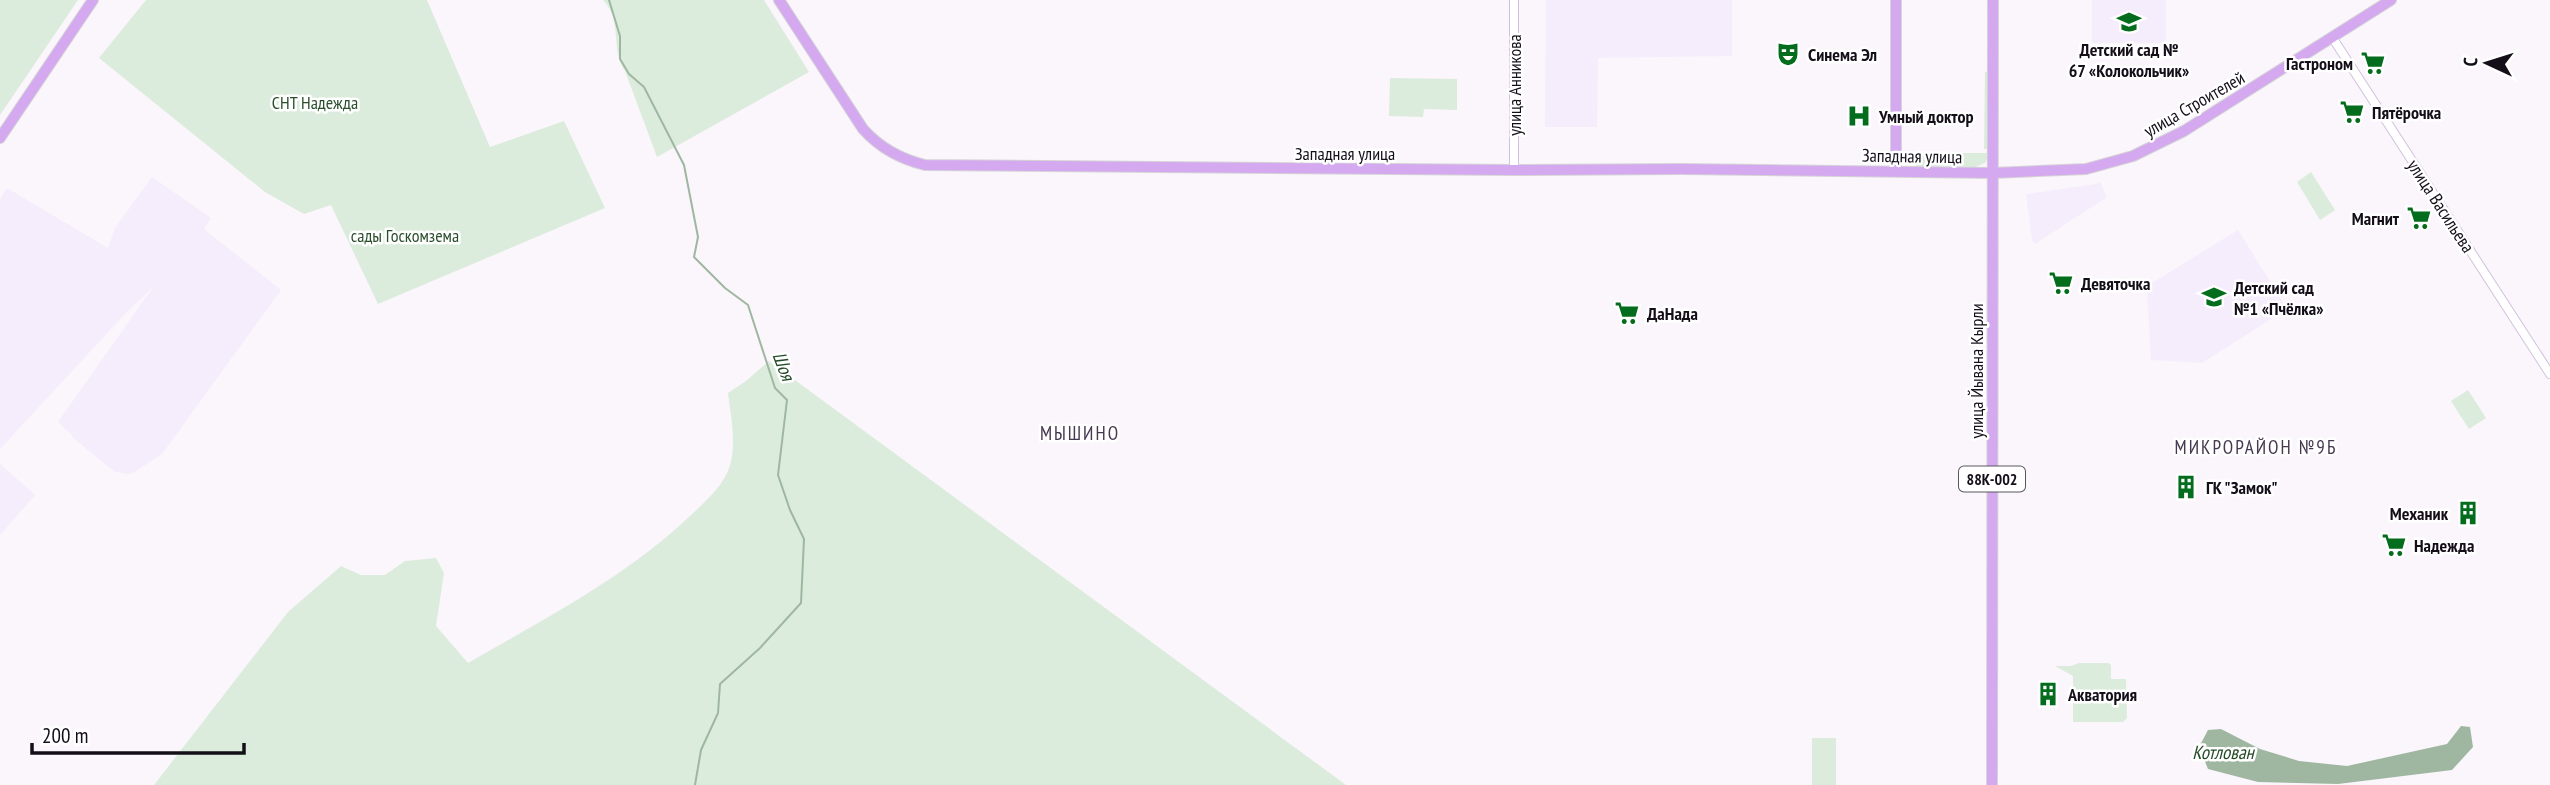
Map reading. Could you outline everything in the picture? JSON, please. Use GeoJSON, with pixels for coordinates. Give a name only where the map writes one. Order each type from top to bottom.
{"type":"FeatureCollection","features":[{"type":"Feature","properties":{"kind":"main road"},"geometry":{"type":"LineString","coordinates":[[0,138],[93,0]]}},
{"type":"Feature","properties":{"kind":"main road","name":"Западная улица"},"geometry":{"type":"LineString","coordinates":[[779,0],[863,129],[873,140],[896,156],[925,165],[1993,173]]}},
{"type":"Feature","properties":{"kind":"main road"},"geometry":{"type":"LineString","coordinates":[[1896,0],[1896,171]]}},
{"type":"Feature","properties":{"kind":"main road","name":"улица Йывана Кырли"},"geometry":{"type":"LineString","coordinates":[[1992,785],[1993,0]]}},
{"type":"Feature","properties":{"kind":"main road","name":"улица Строителей"},"geometry":{"type":"LineString","coordinates":[[1993,173],[2086,169],[2133,156],[2203,120],[2390,0]]}},
{"type":"Feature","properties":{"kind":"street","name":"улица Анникова"},"geometry":{"type":"LineString","coordinates":[[1514,0],[1514,170]]}},
{"type":"Feature","properties":{"kind":"street","name":"улица Васильева"},"geometry":{"type":"LineString","coordinates":[[2332,37],[2550,374]]}},
{"type":"Feature","properties":{"kind":"shaded area"},"geometry":{"type":"Polygon","coordinates":[[[1546,0],[1732,0],[1732,56],[1598,58],[1597,127],[1545,127],[1546,0]]]}},
{"type":"Feature","properties":{"kind":"shaded area","name":"Детский сад № 67 «Колокольчик»"},"geometry":{"type":"Polygon","coordinates":[[[2092,0],[2166,0],[2166,43],[2092,43],[2092,0]]]}},
{"type":"Feature","properties":{"kind":"shaded area"},"geometry":{"type":"Polygon","coordinates":[[[152,177],[211,218],[204,229],[281,290],[162,454],[133,473],[115,472],[58,422],[153,287],[0,449],[0,199],[7,188],[108,248],[115,228],[152,177]]]}},
{"type":"Feature","properties":{"kind":"shaded area"},"geometry":{"type":"Polygon","coordinates":[[[2100,182],[2107,197],[2035,244],[2032,240],[2026,194],[2100,182]]]}},
{"type":"Feature","properties":{"kind":"shaded area","name":"Детский сад №1 «Пчёлка»"},"geometry":{"type":"Polygon","coordinates":[[[2238,230],[2287,309],[2202,363],[2151,360],[2147,286],[2238,230]]]}},
{"type":"Feature","properties":{"kind":"shaded area"},"geometry":{"type":"Polygon","coordinates":[[[0,464],[35,495],[0,535],[0,464]]]}},
{"type":"Feature","properties":{"kind":"green space"},"geometry":{"type":"Polygon","coordinates":[[[0,0],[78,0],[0,115],[0,0]]]}},
{"type":"Feature","properties":{"kind":"green space","name":"СНТ Надежда"},"geometry":{"type":"Polygon","coordinates":[[[146,0],[427,0],[490,147],[564,121],[605,208],[378,304],[331,205],[304,214],[265,192],[99,58],[146,0]]]}},
{"type":"Feature","properties":{"kind":"green space"},"geometry":{"type":"Polygon","coordinates":[[[603,0],[764,0],[809,72],[657,157],[618,54],[613,17],[603,0]]]}},
{"type":"Feature","properties":{"kind":"green space"},"geometry":{"type":"Polygon","coordinates":[[[1985,72],[1990,73],[1989,149],[1984,149],[1985,72]]]}},
{"type":"Feature","properties":{"kind":"green space"},"geometry":{"type":"Polygon","coordinates":[[[1390,78],[1457,79],[1457,110],[1424,109],[1423,117],[1389,116],[1390,78]]]}},
{"type":"Feature","properties":{"kind":"green space"},"geometry":{"type":"Polygon","coordinates":[[[1908,153],[1989,153],[1985,163],[1975,167],[1917,166],[1911,163],[1908,153]]]}},
{"type":"Feature","properties":{"kind":"green space"},"geometry":{"type":"Polygon","coordinates":[[[2311,172],[2335,210],[2320,220],[2297,182],[2311,172]]]}},
{"type":"Feature","properties":{"kind":"green space"},"geometry":{"type":"Polygon","coordinates":[[[769,361],[1346,785],[154,785],[288,612],[341,566],[361,575],[385,575],[405,561],[436,558],[444,573],[436,626],[468,663],[612,578],[665,538],[704,503],[722,482],[729,467],[733,446],[728,393],[769,361]]]}},
{"type":"Feature","properties":{"kind":"green space"},"geometry":{"type":"Polygon","coordinates":[[[2468,390],[2486,418],[2469,429],[2451,401],[2468,390]]]}},
{"type":"Feature","properties":{"kind":"green space"},"geometry":{"type":"Polygon","coordinates":[[[2108,663],[2111,665],[2111,679],[2126,679],[2127,718],[2123,722],[2073,722],[2073,676],[2055,666],[2108,663]]]}},
{"type":"Feature","properties":{"kind":"green space"},"geometry":{"type":"Polygon","coordinates":[[[1812,738],[1836,738],[1836,785],[1812,785],[1812,738]]]}},
{"type":"Feature","properties":{"kind":"water","name":"Котлован"},"geometry":{"type":"Polygon","coordinates":[[[2461,726],[2470,727],[2473,747],[2452,770],[2338,784],[2258,782],[2208,769],[2199,747],[2208,730],[2221,729],[2260,749],[2299,761],[2347,766],[2447,744],[2461,726]]]}},
{"type":"Feature","properties":{"kind":"waterway","name":"Шоя"},"geometry":{"type":"LineString","coordinates":[[609,0],[620,36],[620,59],[629,74],[644,87],[684,165],[698,237],[694,257],[725,288],[748,305],[775,388],[787,400],[778,475],[804,539],[801,603],[760,648],[720,684],[718,713],[701,750],[695,785]]}},
{"type":"Feature","properties":{"kind":"place","name":"Детский сад № 67 «Колокольчик»"},"geometry":{"type":"Point","coordinates":[2129,22]}},
{"type":"Feature","properties":{"kind":"place","name":"Синема Эл"},"geometry":{"type":"Point","coordinates":[1788,54]}},
{"type":"Feature","properties":{"kind":"place","name":"Гастроном"},"geometry":{"type":"Point","coordinates":[2373,63]}},
{"type":"Feature","properties":{"kind":"place","name":"Пятёрочка"},"geometry":{"type":"Point","coordinates":[2352,112]}},
{"type":"Feature","properties":{"kind":"place","name":"Умный доктор"},"geometry":{"type":"Point","coordinates":[1859,116]}},
{"type":"Feature","properties":{"kind":"place","name":"Магнит"},"geometry":{"type":"Point","coordinates":[2419,218]}},
{"type":"Feature","properties":{"kind":"place","name":"Девяточка"},"geometry":{"type":"Point","coordinates":[2061,283]}},
{"type":"Feature","properties":{"kind":"place","name":"Детский сад №1 «Пчёлка»"},"geometry":{"type":"Point","coordinates":[2214,297]}},
{"type":"Feature","properties":{"kind":"place","name":"ДаНада"},"geometry":{"type":"Point","coordinates":[1627,313]}},
{"type":"Feature","properties":{"kind":"place","name":"ГК \"Замок\""},"geometry":{"type":"Point","coordinates":[2186,487]}},
{"type":"Feature","properties":{"kind":"place","name":"Механик"},"geometry":{"type":"Point","coordinates":[2468,513]}},
{"type":"Feature","properties":{"kind":"place","name":"Надежда"},"geometry":{"type":"Point","coordinates":[2394,545]}},
{"type":"Feature","properties":{"kind":"place","name":"Акватория"},"geometry":{"type":"Point","coordinates":[2048,694]}},
{"type":"Feature","properties":{"kind":"district","name":"МЫШИНО"},"geometry":{"type":"Point","coordinates":[1080,433]}},
{"type":"Feature","properties":{"kind":"district","name":"МИКРОРАЙОН №9Б"},"geometry":{"type":"Point","coordinates":[2256,447]}},
{"type":"Feature","properties":{"kind":"park label","name":"сады Госкомзема"},"geometry":{"type":"Point","coordinates":[405,235]}}]}
